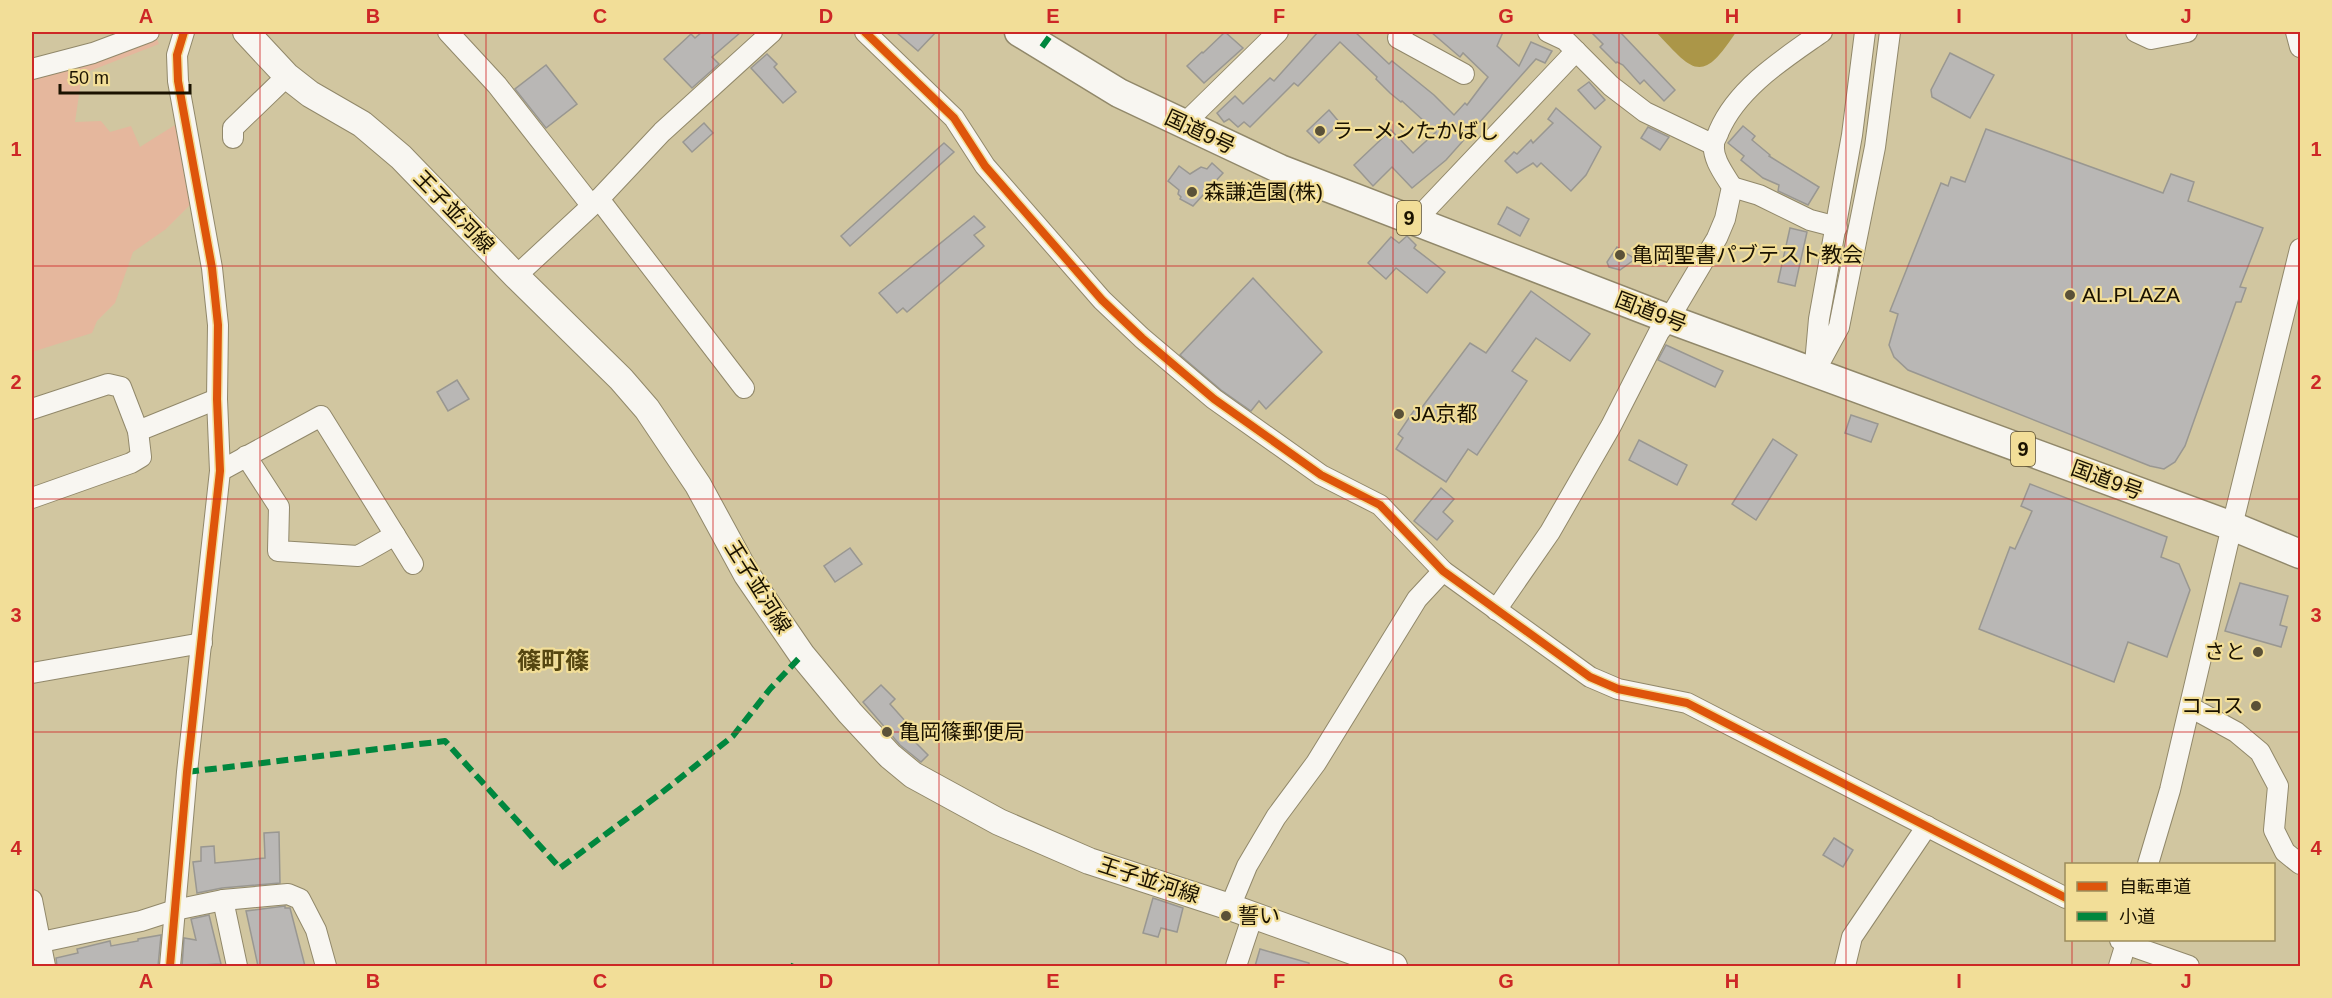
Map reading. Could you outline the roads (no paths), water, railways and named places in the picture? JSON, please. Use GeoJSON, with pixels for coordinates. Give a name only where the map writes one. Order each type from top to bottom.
{"type":"FeatureCollection","features":[{"type":"Feature","properties":{"kind":"highway","name":"国道9号"},"geometry":{"type":"LineString","coordinates":[[1019,32],[1119,93],[1280,169],[1669,319],[2232,526],[2301,554]]}},
{"type":"Feature","properties":{"kind":"main road","name":"王子並河線"},"geometry":{"type":"LineString","coordinates":[[246,32],[287,76],[310,94],[362,124],[401,157],[516,276],[621,379],[647,409],[698,485],[747,575],[802,655],[850,713],[890,756],[913,775],[999,822],[1089,861],[1241,911],[1385,965]]}},
{"type":"Feature","properties":{"kind":"street"},"geometry":{"type":"LineString","coordinates":[[32,69],[93,53],[149,32]]}},
{"type":"Feature","properties":{"kind":"street"},"geometry":{"type":"LineString","coordinates":[[170,966],[187,772],[220,471],[217,399],[218,325],[213,268],[178,81],[177,55],[184,32]]}},
{"type":"Feature","properties":{"kind":"street"},"geometry":{"type":"LineString","coordinates":[[448,32],[497,85],[595,202],[744,388]]}},
{"type":"Feature","properties":{"kind":"street"},"geometry":{"type":"LineString","coordinates":[[516,276],[595,202],[662,132],[772,32]]}},
{"type":"Feature","properties":{"kind":"street"},"geometry":{"type":"LineString","coordinates":[[865,32],[954,118],[985,166],[1102,300],[1142,338],[1214,399],[1321,475],[1380,505],[1443,571],[1496,610],[1590,676],[1618,689],[1687,703],[2065,897]]}},
{"type":"Feature","properties":{"kind":"street"},"geometry":{"type":"LineString","coordinates":[[1184,124],[1278,32]]}},
{"type":"Feature","properties":{"kind":"street"},"geometry":{"type":"LineString","coordinates":[[1403,32],[1398,38],[1464,74]]}},
{"type":"Feature","properties":{"kind":"street"},"geometry":{"type":"LineString","coordinates":[[1548,32],[1565,40],[1611,86],[1645,112],[1714,145]]}},
{"type":"Feature","properties":{"kind":"street"},"geometry":{"type":"LineString","coordinates":[[1496,610],[1550,532],[1611,426],[1659,332],[1717,238],[1725,219],[1732,187],[1717,160],[1714,145],[1722,124],[1742,96],[1780,62],[1822,32]]}},
{"type":"Feature","properties":{"kind":"street"},"geometry":{"type":"LineString","coordinates":[[1814,373],[1819,319],[1852,135],[1865,32]]}},
{"type":"Feature","properties":{"kind":"street"},"geometry":{"type":"LineString","coordinates":[[1814,373],[1839,327],[1875,147],[1890,32]]}},
{"type":"Feature","properties":{"kind":"street"},"geometry":{"type":"LineString","coordinates":[[2136,32],[2151,39],[2187,32]]}},
{"type":"Feature","properties":{"kind":"street"},"geometry":{"type":"LineString","coordinates":[[2296,32],[2301,47]]}},
{"type":"Feature","properties":{"kind":"street"},"geometry":{"type":"LineString","coordinates":[[1415,221],[1575,51]]}},
{"type":"Feature","properties":{"kind":"street"},"geometry":{"type":"LineString","coordinates":[[233,138],[233,128],[287,76]]}},
{"type":"Feature","properties":{"kind":"street"},"geometry":{"type":"LineString","coordinates":[[1732,187],[1759,195],[1810,220],[1837,226]]}},
{"type":"Feature","properties":{"kind":"street"},"geometry":{"type":"LineString","coordinates":[[2148,863],[2170,790],[2232,526],[2301,249]]}},
{"type":"Feature","properties":{"kind":"street"},"geometry":{"type":"LineString","coordinates":[[32,409],[108,384],[121,387],[138,431],[141,457],[131,463],[32,498]]}},
{"type":"Feature","properties":{"kind":"street"},"geometry":{"type":"LineString","coordinates":[[138,431],[217,399]]}},
{"type":"Feature","properties":{"kind":"street"},"geometry":{"type":"LineString","coordinates":[[220,471],[321,416],[412,564]]}},
{"type":"Feature","properties":{"kind":"street"},"geometry":{"type":"LineString","coordinates":[[246,456],[279,507],[278,551],[358,556],[394,536]]}},
{"type":"Feature","properties":{"kind":"street"},"geometry":{"type":"LineString","coordinates":[[1236,966],[1247,866],[1276,817],[1316,763],[1417,599],[1443,571]]}},
{"type":"Feature","properties":{"kind":"street"},"geometry":{"type":"LineString","coordinates":[[32,673],[202,643]]}},
{"type":"Feature","properties":{"kind":"street"},"geometry":{"type":"LineString","coordinates":[[2190,707],[2236,732],[2260,752],[2278,786],[2274,830],[2285,852],[2301,864]]}},
{"type":"Feature","properties":{"kind":"street"},"geometry":{"type":"LineString","coordinates":[[1845,966],[1852,937],[1927,826]]}},
{"type":"Feature","properties":{"kind":"street"},"geometry":{"type":"LineString","coordinates":[[35,944],[223,900],[288,894],[300,899],[316,930],[326,966]]}},
{"type":"Feature","properties":{"kind":"street"},"geometry":{"type":"LineString","coordinates":[[32,900],[35,944],[45,966]]}},
{"type":"Feature","properties":{"kind":"street"},"geometry":{"type":"LineString","coordinates":[[223,900],[237,966]]}},
{"type":"Feature","properties":{"kind":"street"},"geometry":{"type":"LineString","coordinates":[[2119,966],[2124,941],[2189,966]]}},
{"type":"Feature","properties":{"kind":"place","name":"ラーメンたかばし"},"geometry":{"type":"Point","coordinates":[1320,131]}},
{"type":"Feature","properties":{"kind":"place","name":"森謙造園(株)"},"geometry":{"type":"Point","coordinates":[1192,192]}},
{"type":"Feature","properties":{"kind":"place","name":"亀岡聖書パブテスト教会"},"geometry":{"type":"Point","coordinates":[1620,255]}},
{"type":"Feature","properties":{"kind":"place","name":"AL.PLAZA"},"geometry":{"type":"Point","coordinates":[2070,295]}},
{"type":"Feature","properties":{"kind":"place","name":"JA京都"},"geometry":{"type":"Point","coordinates":[1399,414]}},
{"type":"Feature","properties":{"kind":"place","name":"さと"},"geometry":{"type":"Point","coordinates":[2258,652]}},
{"type":"Feature","properties":{"kind":"place","name":"ココス"},"geometry":{"type":"Point","coordinates":[2256,706]}},
{"type":"Feature","properties":{"kind":"place","name":"亀岡篠郵便局"},"geometry":{"type":"Point","coordinates":[887,732]}},
{"type":"Feature","properties":{"kind":"place","name":"誓い"},"geometry":{"type":"Point","coordinates":[1226,916]}},
{"type":"Feature","properties":{"kind":"district","name":"篠町篠"},"geometry":{"type":"Point","coordinates":[553,661]}}]}
